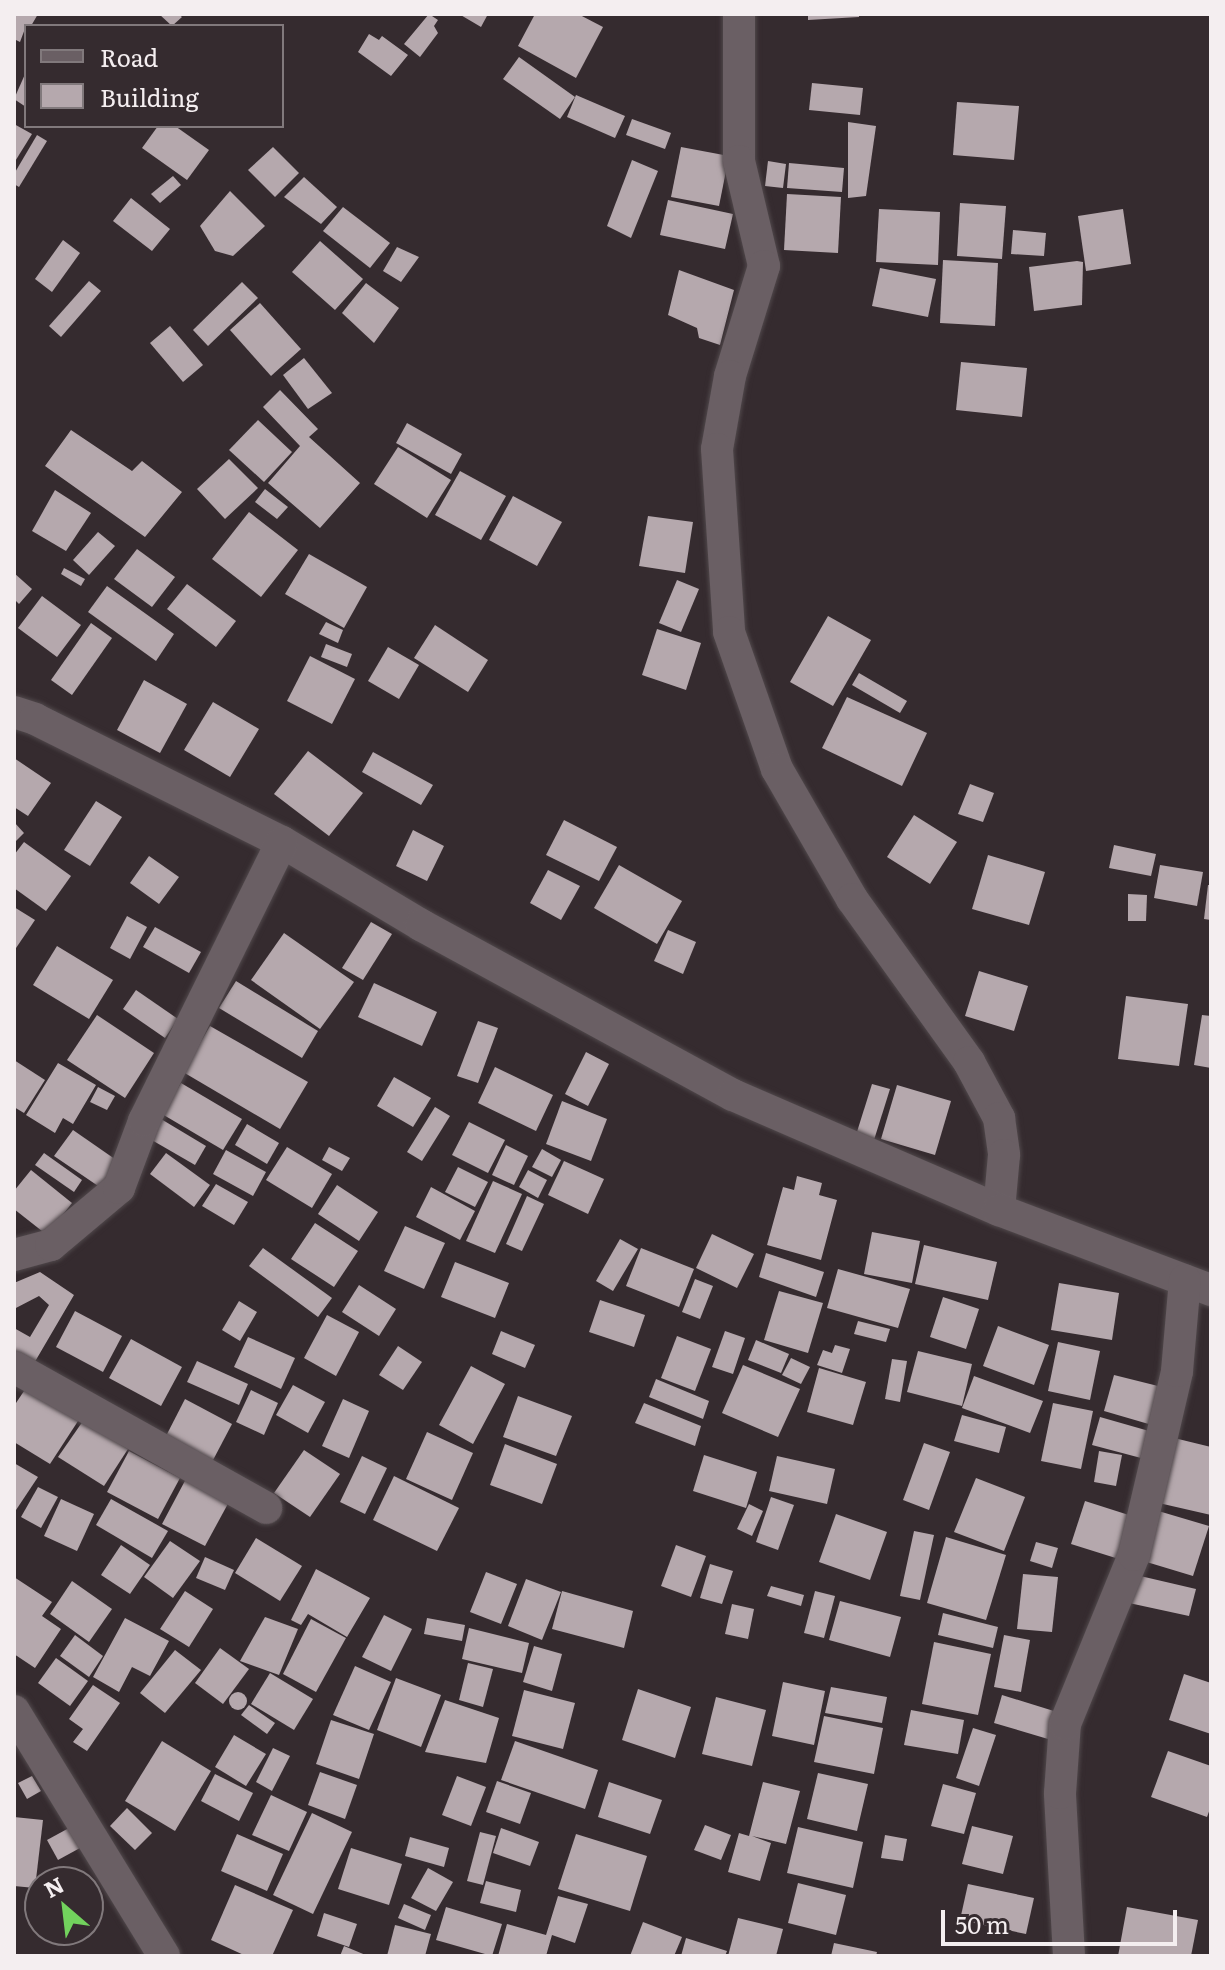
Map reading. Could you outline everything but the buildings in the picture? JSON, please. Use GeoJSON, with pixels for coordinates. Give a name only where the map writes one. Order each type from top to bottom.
{"type":"FeatureCollection","features":[{"type":"Feature","properties":{"kind":"street"},"geometry":{"type":"LineString","coordinates":[[739,14],[739,161],[764,266],[730,376],[717,449],[717,498],[729,632],[777,769],[852,899],[969,1062],[999,1118],[1004,1155],[999,1210]]}},
{"type":"Feature","properties":{"kind":"street"},"geometry":{"type":"LineString","coordinates":[[14,712],[35,719],[282,842],[421,925],[733,1095],[999,1210],[1198,1285],[1134,1555],[1065,1724],[1060,1793],[1069,1956]]}},
{"type":"Feature","properties":{"kind":"street"},"geometry":{"type":"LineString","coordinates":[[14,1255],[51,1245],[119,1188],[144,1121],[282,842]]}},
{"type":"Feature","properties":{"kind":"street"},"geometry":{"type":"LineString","coordinates":[[14,1367],[266,1508]]}},
{"type":"Feature","properties":{"kind":"street"},"geometry":{"type":"LineString","coordinates":[[14,1711],[164,1956]]}}]}
